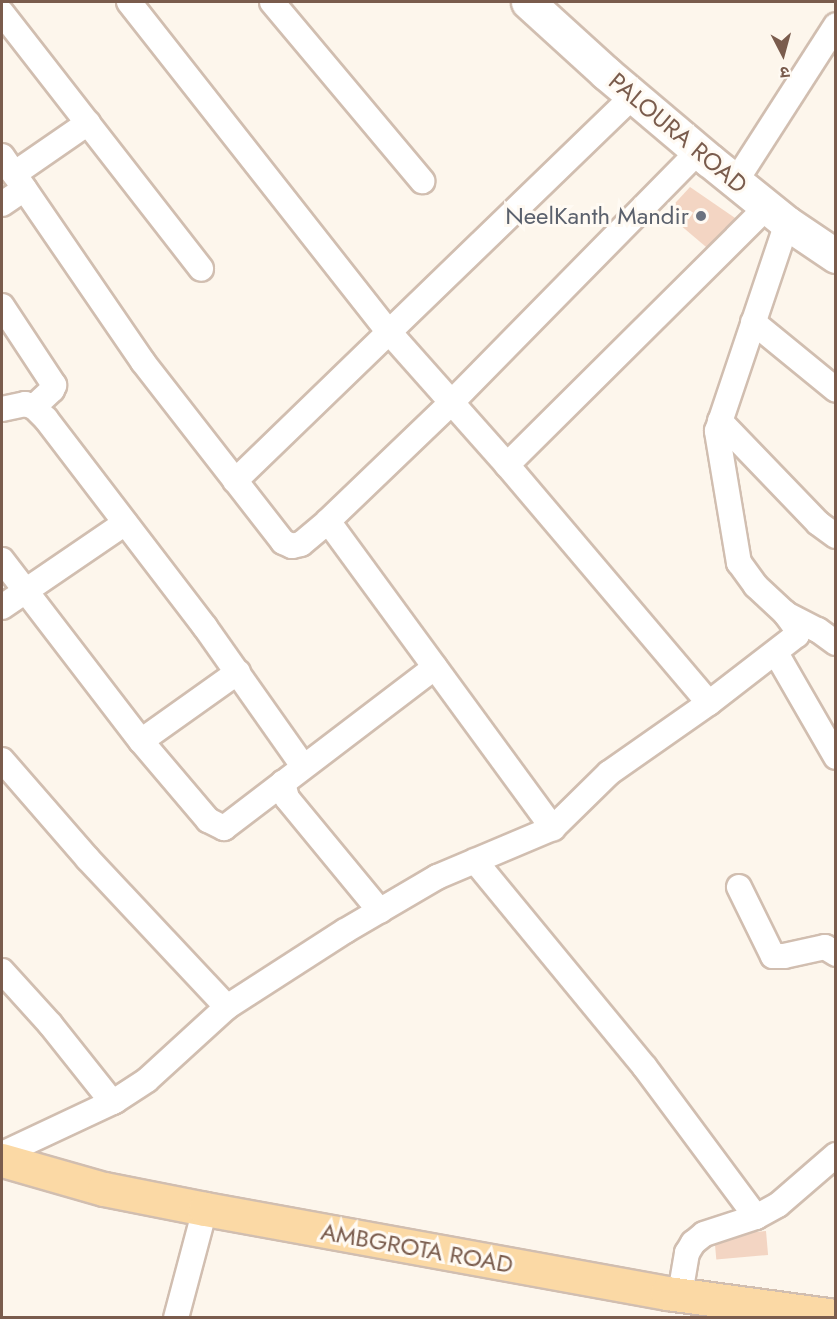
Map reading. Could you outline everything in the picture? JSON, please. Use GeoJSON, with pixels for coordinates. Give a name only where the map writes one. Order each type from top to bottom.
{"type":"FeatureCollection","features":[{"type":"Feature","properties":{"kind":"main road","name":"PALOURA ROAD"},"geometry":{"type":"LineString","coordinates":[[528,2],[633,96],[777,215],[832,247]]}},
{"type":"Feature","properties":{"kind":"main road","name":"AMBGROTA ROAD"},"geometry":{"type":"LineString","coordinates":[[2,1160],[104,1189],[680,1294],[751,1311],[835,1315]]}},
{"type":"Feature","properties":{"kind":"street"},"geometry":{"type":"LineString","coordinates":[[129,2],[389,332],[450,404],[507,465],[709,703]]}},
{"type":"Feature","properties":{"kind":"street"},"geometry":{"type":"LineString","coordinates":[[272,2],[422,181]]}},
{"type":"Feature","properties":{"kind":"street"},"geometry":{"type":"LineString","coordinates":[[2,13],[201,269]]}},
{"type":"Feature","properties":{"kind":"street"},"geometry":{"type":"LineString","coordinates":[[736,181],[836,25]]}},
{"type":"Feature","properties":{"kind":"street"},"geometry":{"type":"LineString","coordinates":[[235,481],[633,96]]}},
{"type":"Feature","properties":{"kind":"street"},"geometry":{"type":"LineString","coordinates":[[2,204],[13,173],[88,123]]}},
{"type":"Feature","properties":{"kind":"street"},"geometry":{"type":"LineString","coordinates":[[13,173],[142,362],[283,542],[292,546],[301,544],[328,521],[450,404],[699,152]]}},
{"type":"Feature","properties":{"kind":"street"},"geometry":{"type":"LineString","coordinates":[[507,465],[777,215]]}},
{"type":"Feature","properties":{"kind":"street"},"geometry":{"type":"LineString","coordinates":[[2,1154],[112,1102],[147,1080],[227,1007],[437,877],[553,828],[609,773],[709,703],[776,653],[798,632],[785,613],[756,586],[739,563],[717,440],[720,421],[753,322],[777,215]]}},
{"type":"Feature","properties":{"kind":"street"},"geometry":{"type":"LineString","coordinates":[[2,306],[54,386],[34,407]]}},
{"type":"Feature","properties":{"kind":"street"},"geometry":{"type":"LineString","coordinates":[[753,322],[836,390]]}},
{"type":"Feature","properties":{"kind":"street"},"geometry":{"type":"LineString","coordinates":[[2,409],[25,404],[34,407],[46,419],[238,672],[303,766]]}},
{"type":"Feature","properties":{"kind":"street"},"geometry":{"type":"LineString","coordinates":[[720,421],[818,523],[836,536]]}},
{"type":"Feature","properties":{"kind":"street"},"geometry":{"type":"LineString","coordinates":[[328,521],[553,828]]}},
{"type":"Feature","properties":{"kind":"street"},"geometry":{"type":"LineString","coordinates":[[2,607],[125,523]]}},
{"type":"Feature","properties":{"kind":"street"},"geometry":{"type":"LineString","coordinates":[[2,560],[141,741],[208,820],[224,828],[435,667]]}},
{"type":"Feature","properties":{"kind":"street"},"geometry":{"type":"LineString","coordinates":[[785,613],[819,630],[836,643]]}},
{"type":"Feature","properties":{"kind":"street"},"geometry":{"type":"LineString","coordinates":[[776,653],[836,757]]}},
{"type":"Feature","properties":{"kind":"street"},"geometry":{"type":"LineString","coordinates":[[141,741],[238,672]]}},
{"type":"Feature","properties":{"kind":"street"},"geometry":{"type":"LineString","coordinates":[[2,760],[88,860],[227,1007]]}},
{"type":"Feature","properties":{"kind":"street"},"geometry":{"type":"LineString","coordinates":[[283,783],[287,798],[380,911]]}},
{"type":"Feature","properties":{"kind":"street"},"geometry":{"type":"LineString","coordinates":[[476,861],[644,1066],[756,1217]]}},
{"type":"Feature","properties":{"kind":"street"},"geometry":{"type":"LineString","coordinates":[[739,886],[773,956],[784,956],[825,947],[836,954]]}},
{"type":"Feature","properties":{"kind":"street"},"geometry":{"type":"LineString","coordinates":[[2,971],[50,1024],[112,1102]]}},
{"type":"Feature","properties":{"kind":"street"},"geometry":{"type":"LineString","coordinates":[[680,1294],[687,1253],[693,1243],[704,1234],[756,1217],[777,1205],[836,1155]]}},
{"type":"Feature","properties":{"kind":"street"},"geometry":{"type":"LineString","coordinates":[[176,1317],[205,1209]]}},
{"type":"Feature","properties":{"kind":"building","name":"NeelKanth Mandir"},"geometry":{"type":"Polygon","coordinates":[[[690,187],[738,220],[712,252],[666,213],[690,187]]]}},
{"type":"Feature","properties":{"kind":"building"},"geometry":{"type":"Polygon","coordinates":[[[766,1231],[768,1255],[716,1259],[714,1236],[766,1231]]]}},
{"type":"Feature","properties":{"kind":"place","name":"NeelKanth Mandir"},"geometry":{"type":"Point","coordinates":[701,216]}}]}
